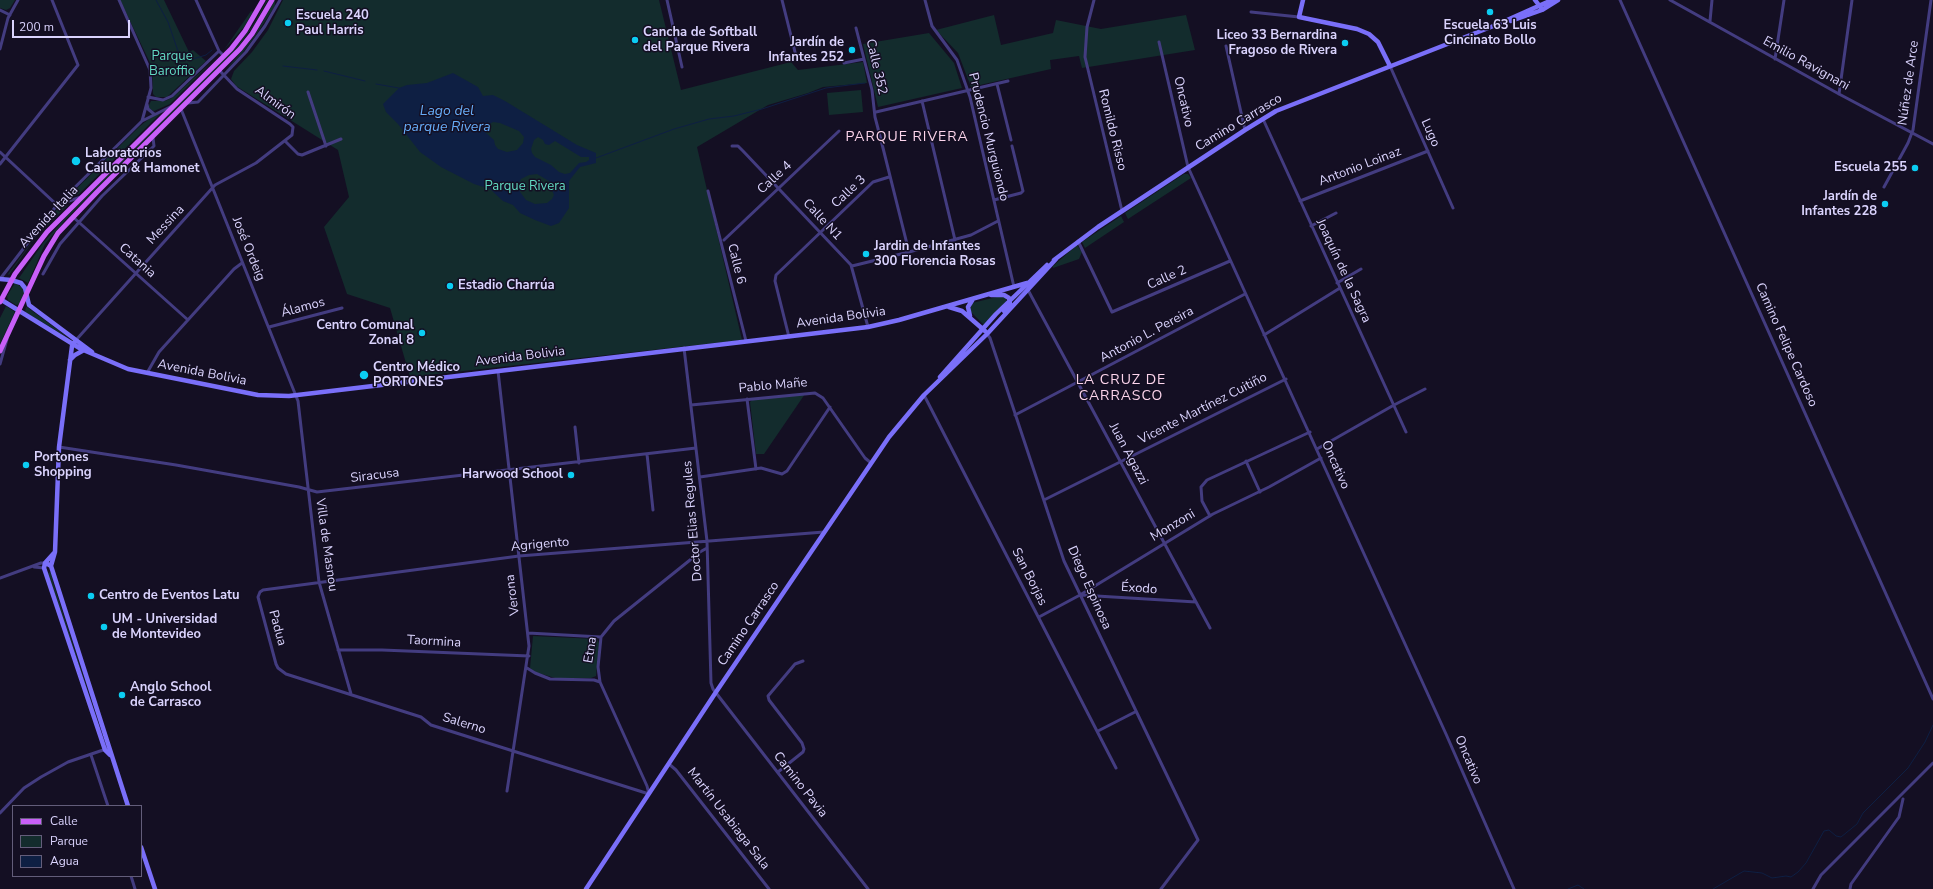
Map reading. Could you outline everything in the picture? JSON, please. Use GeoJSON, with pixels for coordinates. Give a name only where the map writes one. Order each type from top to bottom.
{"type":"FeatureCollection","features":[{"type":"Feature","properties":{"kind":"main road","name":"Avenida Italia"},"geometry":{"type":"LineString","coordinates":[[0,300],[11,280],[47,232],[224,56],[245,31],[263,0]]}},
{"type":"Feature","properties":{"kind":"main road","name":"Avenida Italia"},"geometry":{"type":"LineString","coordinates":[[0,351],[20,312],[44,256],[58,233],[72,217],[220,71],[246,42],[272,0]]}},
{"type":"Feature","properties":{"kind":"street"},"geometry":{"type":"LineString","coordinates":[[0,49],[10,15],[18,0]]}},
{"type":"Feature","properties":{"kind":"street"},"geometry":{"type":"LineString","coordinates":[[0,164],[78,65],[52,0]]}},
{"type":"Feature","properties":{"kind":"street"},"geometry":{"type":"LineString","coordinates":[[119,0],[148,64],[151,82],[142,121]]}},
{"type":"Feature","properties":{"kind":"street"},"geometry":{"type":"LineString","coordinates":[[196,0],[219,51],[224,56]]}},
{"type":"Feature","properties":{"kind":"street","name":"Avenida Italia"},"geometry":{"type":"LineString","coordinates":[[188,104],[198,102],[246,52],[258,37],[280,0]]}},
{"type":"Feature","properties":{"kind":"street"},"geometry":{"type":"LineString","coordinates":[[667,0],[682,67]]}},
{"type":"Feature","properties":{"kind":"street"},"geometry":{"type":"LineString","coordinates":[[782,0],[797,60]]}},
{"type":"Feature","properties":{"kind":"street","name":"Prudencio Murguiondo"},"geometry":{"type":"LineString","coordinates":[[925,0],[932,26],[957,60],[967,90],[1014,287]]}},
{"type":"Feature","properties":{"kind":"street","name":"Romildo Risso"},"geometry":{"type":"LineString","coordinates":[[1094,0],[1085,40],[1087,69],[1122,211]]}},
{"type":"Feature","properties":{"kind":"street"},"geometry":{"type":"LineString","coordinates":[[1299,17],[1303,0]]}},
{"type":"Feature","properties":{"kind":"street"},"geometry":{"type":"LineString","coordinates":[[1535,0],[1541,8]]}},
{"type":"Feature","properties":{"kind":"street","name":"Camino Carrasco"},"geometry":{"type":"LineString","coordinates":[[1541,8],[1552,0]]}},
{"type":"Feature","properties":{"kind":"street","name":"Camino Carrasco"},"geometry":{"type":"LineString","coordinates":[[586,889],[716,692],[897,426],[940,378],[944,371],[1010,300],[1027,284],[1078,241],[1122,211],[1245,130],[1291,104],[1541,8],[1558,0]]}},
{"type":"Feature","properties":{"kind":"street","name":"Camino Felipe Cardoso"},"geometry":{"type":"LineString","coordinates":[[1620,0],[1933,699]]}},
{"type":"Feature","properties":{"kind":"street","name":"Emilio Ravignani"},"geometry":{"type":"LineString","coordinates":[[1670,0],[1912,134],[1933,144]]}},
{"type":"Feature","properties":{"kind":"street"},"geometry":{"type":"LineString","coordinates":[[1710,21],[1712,0]]}},
{"type":"Feature","properties":{"kind":"street"},"geometry":{"type":"LineString","coordinates":[[1776,59],[1784,0]]}},
{"type":"Feature","properties":{"kind":"street"},"geometry":{"type":"LineString","coordinates":[[1839,94],[1852,0]]}},
{"type":"Feature","properties":{"kind":"street","name":"Núñez de Arce"},"geometry":{"type":"LineString","coordinates":[[1884,187],[1912,134],[1931,0]]}},
{"type":"Feature","properties":{"kind":"street"},"geometry":{"type":"LineString","coordinates":[[0,10],[10,15]]}},
{"type":"Feature","properties":{"kind":"street"},"geometry":{"type":"LineString","coordinates":[[1251,12],[1299,17],[1357,29],[1369,34],[1378,42],[1390,66]]}},
{"type":"Feature","properties":{"kind":"street","name":"Calle 352"},"geometry":{"type":"LineString","coordinates":[[856,28],[872,90],[876,112],[875,117],[889,177],[909,252]]}},
{"type":"Feature","properties":{"kind":"street","name":"Oncativo"},"geometry":{"type":"LineString","coordinates":[[1159,42],[1188,168],[1310,432],[1514,889]]}},
{"type":"Feature","properties":{"kind":"street"},"geometry":{"type":"LineString","coordinates":[[1226,46],[1245,130]]}},
{"type":"Feature","properties":{"kind":"street"},"geometry":{"type":"LineString","coordinates":[[148,97],[163,100],[172,96],[219,51]]}},
{"type":"Feature","properties":{"kind":"street"},"geometry":{"type":"LineString","coordinates":[[844,63],[864,59]]}},
{"type":"Feature","properties":{"kind":"street","name":"Lugo"},"geometry":{"type":"LineString","coordinates":[[1390,66],[1453,208]]}},
{"type":"Feature","properties":{"kind":"street","name":"Almirón"},"geometry":{"type":"LineString","coordinates":[[220,71],[237,89],[290,124],[293,133],[285,141],[298,154],[305,155],[326,146]]}},
{"type":"Feature","properties":{"kind":"street"},"geometry":{"type":"LineString","coordinates":[[876,112],[1008,81]]}},
{"type":"Feature","properties":{"kind":"street"},"geometry":{"type":"LineString","coordinates":[[997,84],[1011,140]]}},
{"type":"Feature","properties":{"kind":"street"},"geometry":{"type":"LineString","coordinates":[[308,92],[326,146],[341,139]]}},
{"type":"Feature","properties":{"kind":"street"},"geometry":{"type":"LineString","coordinates":[[922,101],[955,240]]}},
{"type":"Feature","properties":{"kind":"street"},"geometry":{"type":"LineString","coordinates":[[147,103],[148,109],[154,114]]}},
{"type":"Feature","properties":{"kind":"street","name":"Avenida Italia"},"geometry":{"type":"LineString","coordinates":[[0,279],[57,204],[142,121],[175,105]]}},
{"type":"Feature","properties":{"kind":"street","name":"José Ordeig"},"geometry":{"type":"LineString","coordinates":[[181,110],[295,395]]}},
{"type":"Feature","properties":{"kind":"street","name":"Joaquín de la Sagra"},"geometry":{"type":"LineString","coordinates":[[1263,119],[1406,432]]}},
{"type":"Feature","properties":{"kind":"street","name":"Calle 4"},"geometry":{"type":"LineString","coordinates":[[724,240],[839,131]]}},
{"type":"Feature","properties":{"kind":"street","name":"Avenida Italia"},"geometry":{"type":"LineString","coordinates":[[43,274],[56,250],[102,196],[154,146],[152,138]]}},
{"type":"Feature","properties":{"kind":"street","name":"Messina"},"geometry":{"type":"LineString","coordinates":[[74,342],[213,188],[256,163],[285,141]]}},
{"type":"Feature","properties":{"kind":"street","name":"Calle N1"},"geometry":{"type":"LineString","coordinates":[[732,146],[738,146],[852,266],[868,327]]}},
{"type":"Feature","properties":{"kind":"street"},"geometry":{"type":"LineString","coordinates":[[994,200],[1023,191],[1012,146]]}},
{"type":"Feature","properties":{"kind":"street","name":"Antonio Loinaz"},"geometry":{"type":"LineString","coordinates":[[1300,201],[1428,151]]}},
{"type":"Feature","properties":{"kind":"street"},"geometry":{"type":"LineString","coordinates":[[0,152],[57,204],[82,197]]}},
{"type":"Feature","properties":{"kind":"street","name":"Calle 3"},"geometry":{"type":"LineString","coordinates":[[789,337],[775,278],[778,273],[873,182],[889,177]]}},
{"type":"Feature","properties":{"kind":"street","name":"Calle 6"},"geometry":{"type":"LineString","coordinates":[[708,191],[746,341]]}},
{"type":"Feature","properties":{"kind":"street"},"geometry":{"type":"LineString","coordinates":[[1311,226],[1336,213]]}},
{"type":"Feature","properties":{"kind":"street","name":"Catania"},"geometry":{"type":"LineString","coordinates":[[72,217],[188,320]]}},
{"type":"Feature","properties":{"kind":"street"},"geometry":{"type":"LineString","coordinates":[[852,266],[955,240],[971,235],[998,221]]}},
{"type":"Feature","properties":{"kind":"street","name":"Calle 2"},"geometry":{"type":"LineString","coordinates":[[1078,241],[1112,312],[1230,261]]}},
{"type":"Feature","properties":{"kind":"street","name":"Camino Carrasco"},"geometry":{"type":"LineString","coordinates":[[940,378],[947,374],[987,334],[1056,258]]}},
{"type":"Feature","properties":{"kind":"street"},"geometry":{"type":"LineString","coordinates":[[146,374],[160,352],[234,269],[242,263]]}},
{"type":"Feature","properties":{"kind":"street"},"geometry":{"type":"LineString","coordinates":[[1337,283],[1361,269]]}},
{"type":"Feature","properties":{"kind":"street"},"geometry":{"type":"LineString","coordinates":[[0,279],[11,280]]}},
{"type":"Feature","properties":{"kind":"street","name":"Avenida Bolivia"},"geometry":{"type":"LineString","coordinates":[[11,280],[23,285],[26,298],[32,308],[84,350],[96,356],[128,369],[146,374],[258,395],[295,395],[868,327],[894,322],[1027,284]]}},
{"type":"Feature","properties":{"kind":"street"},"geometry":{"type":"LineString","coordinates":[[1264,335],[1340,288]]}},
{"type":"Feature","properties":{"kind":"street","name":"Juan Agazzi"},"geometry":{"type":"LineString","coordinates":[[1028,290],[1210,628]]}},
{"type":"Feature","properties":{"kind":"street","name":"Avenida Bolivia"},"geometry":{"type":"LineString","coordinates":[[988,294],[1004,295],[1010,300]]}},
{"type":"Feature","properties":{"kind":"street","name":"Antonio L. Pereira"},"geometry":{"type":"LineString","coordinates":[[1016,415],[1245,294]]}},
{"type":"Feature","properties":{"kind":"street"},"geometry":{"type":"LineString","coordinates":[[971,318],[968,307],[973,299]]}},
{"type":"Feature","properties":{"kind":"street","name":"Avenida Bolivia"},"geometry":{"type":"LineString","coordinates":[[0,300],[96,356]]}},
{"type":"Feature","properties":{"kind":"street","name":"Camino Carrasco"},"geometry":{"type":"LineString","coordinates":[[1001,319],[1000,315],[1010,304],[1010,300]]}},
{"type":"Feature","properties":{"kind":"street"},"geometry":{"type":"LineString","coordinates":[[947,307],[959,309],[971,318],[987,334]]}},
{"type":"Feature","properties":{"kind":"street","name":"Álamos"},"geometry":{"type":"LineString","coordinates":[[269,327],[342,308]]}},
{"type":"Feature","properties":{"kind":"street","name":"Avenida Italia"},"geometry":{"type":"LineString","coordinates":[[0,364],[8,334]]}},
{"type":"Feature","properties":{"kind":"street","name":"Diego Espinosa"},"geometry":{"type":"LineString","coordinates":[[987,334],[990,338],[1064,561],[1135,712],[1198,840],[1161,889]]}},
{"type":"Feature","properties":{"kind":"street"},"geometry":{"type":"LineString","coordinates":[[74,342],[70,360],[59,447],[55,552],[51,567],[107,749]]}},
{"type":"Feature","properties":{"kind":"street","name":"Doctor Elias Regules"},"geometry":{"type":"LineString","coordinates":[[684,348],[707,541],[711,683],[716,692]]}},
{"type":"Feature","properties":{"kind":"street"},"geometry":{"type":"LineString","coordinates":[[70,360],[84,350]]}},
{"type":"Feature","properties":{"kind":"street","name":"Verona"},"geometry":{"type":"LineString","coordinates":[[498,371],[508,471],[528,633],[529,656],[507,791]]}},
{"type":"Feature","properties":{"kind":"street","name":"Vicente Martínez Cuitiño"},"geometry":{"type":"LineString","coordinates":[[1044,500],[1286,379]]}},
{"type":"Feature","properties":{"kind":"street"},"geometry":{"type":"LineString","coordinates":[[1317,449],[1425,389]]}},
{"type":"Feature","properties":{"kind":"street","name":"Pablo Mañe"},"geometry":{"type":"LineString","coordinates":[[691,405],[810,392],[819,394],[830,407],[865,458],[871,463]]}},
{"type":"Feature","properties":{"kind":"street","name":"Villa de Masnou"},"geometry":{"type":"LineString","coordinates":[[295,395],[299,407],[319,582],[351,694]]}},
{"type":"Feature","properties":{"kind":"street","name":"San Borjas"},"geometry":{"type":"LineString","coordinates":[[924,395],[1116,768]]}},
{"type":"Feature","properties":{"kind":"street"},"geometry":{"type":"LineString","coordinates":[[747,398],[756,469]]}},
{"type":"Feature","properties":{"kind":"street"},"geometry":{"type":"LineString","coordinates":[[700,476],[761,468],[780,474],[785,473],[830,407]]}},
{"type":"Feature","properties":{"kind":"street"},"geometry":{"type":"LineString","coordinates":[[575,427],[579,463]]}},
{"type":"Feature","properties":{"kind":"street"},"geometry":{"type":"LineString","coordinates":[[1210,516],[1202,501],[1201,487],[1206,480],[1310,432]]}},
{"type":"Feature","properties":{"kind":"street","name":"Siracusa"},"geometry":{"type":"LineString","coordinates":[[59,447],[176,465],[299,487],[317,492],[579,463],[696,448]]}},
{"type":"Feature","properties":{"kind":"street"},"geometry":{"type":"LineString","coordinates":[[647,454],[653,510]]}},
{"type":"Feature","properties":{"kind":"street","name":"Monzoni"},"geometry":{"type":"LineString","coordinates":[[1038,617],[1080,595],[1210,516],[1260,492],[1321,458]]}},
{"type":"Feature","properties":{"kind":"street"},"geometry":{"type":"LineString","coordinates":[[1246,461],[1260,492]]}},
{"type":"Feature","properties":{"kind":"street","name":"Agrigento"},"geometry":{"type":"LineString","coordinates":[[260,592],[263,590],[319,582],[519,556],[824,532]]}},
{"type":"Feature","properties":{"kind":"street","name":"Etna"},"geometry":{"type":"LineString","coordinates":[[649,794],[647,786],[600,682],[598,667],[601,637],[614,622],[700,552],[707,548]]}},
{"type":"Feature","properties":{"kind":"street"},"geometry":{"type":"LineString","coordinates":[[45,565],[55,552]]}},
{"type":"Feature","properties":{"kind":"street"},"geometry":{"type":"LineString","coordinates":[[0,578],[42,563],[48,570],[51,567]]}},
{"type":"Feature","properties":{"kind":"street"},"geometry":{"type":"LineString","coordinates":[[45,565],[107,749],[111,756],[128,805]]}},
{"type":"Feature","properties":{"kind":"street","name":"Padua"},"geometry":{"type":"LineString","coordinates":[[260,592],[258,596],[278,668]]}},
{"type":"Feature","properties":{"kind":"street","name":"Éxodo"},"geometry":{"type":"LineString","coordinates":[[1080,595],[1196,602]]}},
{"type":"Feature","properties":{"kind":"street"},"geometry":{"type":"LineString","coordinates":[[528,633],[601,637]]}},
{"type":"Feature","properties":{"kind":"street","name":"Taormina"},"geometry":{"type":"LineString","coordinates":[[338,650],[382,650],[529,656]]}},
{"type":"Feature","properties":{"kind":"street"},"geometry":{"type":"LineString","coordinates":[[778,772],[803,752],[804,749],[802,743],[769,700],[768,696],[795,664],[804,660]]}},
{"type":"Feature","properties":{"kind":"street","name":"Salerno"},"geometry":{"type":"LineString","coordinates":[[278,668],[286,674],[421,717],[431,724],[649,794]]}},
{"type":"Feature","properties":{"kind":"street"},"geometry":{"type":"LineString","coordinates":[[527,668],[535,674],[550,679],[594,680],[600,682]]}},
{"type":"Feature","properties":{"kind":"street","name":"Camino Pavia"},"geometry":{"type":"LineString","coordinates":[[716,692],[868,889]]}},
{"type":"Feature","properties":{"kind":"street"},"geometry":{"type":"LineString","coordinates":[[1098,731],[1135,712]]}},
{"type":"Feature","properties":{"kind":"street"},"geometry":{"type":"LineString","coordinates":[[0,813],[11,800],[31,783],[60,766],[107,749]]}},
{"type":"Feature","properties":{"kind":"street"},"geometry":{"type":"LineString","coordinates":[[91,754],[108,805]]}},
{"type":"Feature","properties":{"kind":"street"},"geometry":{"type":"LineString","coordinates":[[1813,889],[1821,875],[1933,763]]}},
{"type":"Feature","properties":{"kind":"street","name":"Martín Usabiaga Sala"},"geometry":{"type":"LineString","coordinates":[[669,764],[676,770],[769,889]]}},
{"type":"Feature","properties":{"kind":"street"},"geometry":{"type":"LineString","coordinates":[[1850,889],[1851,884],[1900,817],[1903,799]]}},
{"type":"Feature","properties":{"kind":"street"},"geometry":{"type":"LineString","coordinates":[[142,850],[155,889]]}},
{"type":"Feature","properties":{"kind":"street"},"geometry":{"type":"LineString","coordinates":[[131,877],[135,889]]}},
{"type":"Feature","properties":{"kind":"green space"},"geometry":{"type":"Polygon","coordinates":[[[0,0],[15,0],[10,8],[6,10],[0,8],[0,0]]]}},
{"type":"Feature","properties":{"kind":"green space","name":"Parque Baroffio"},"geometry":{"type":"Polygon","coordinates":[[[120,0],[164,0],[189,52],[193,50],[206,61],[167,97],[156,97],[153,94],[152,67],[120,0]]]}},
{"type":"Feature","properties":{"kind":"green space"},"geometry":{"type":"Polygon","coordinates":[[[267,0],[254,25],[239,46],[67,218],[45,244],[28,283],[19,278],[43,243],[66,217],[238,45],[253,25],[267,0]]]}},
{"type":"Feature","properties":{"kind":"green space"},"geometry":{"type":"Polygon","coordinates":[[[275,0],[275,6],[256,35],[241,55],[225,71],[255,35],[275,0]]]}},
{"type":"Feature","properties":{"kind":"green space","name":"Parque Rivera"},"geometry":{"type":"Polygon","coordinates":[[[283,0],[659,0],[681,90],[791,62],[798,70],[863,62],[867,83],[823,87],[768,105],[697,147],[742,340],[410,377],[390,308],[347,294],[324,227],[349,197],[338,150],[236,86],[231,79],[234,71],[252,52],[268,30],[283,0]]]}},
{"type":"Feature","properties":{"kind":"green space"},"geometry":{"type":"Polygon","coordinates":[[[251,11],[253,12],[244,27],[224,50],[251,11]]]}},
{"type":"Feature","properties":{"kind":"green space"},"geometry":{"type":"Polygon","coordinates":[[[994,15],[1001,45],[1053,33],[1056,20],[1101,29],[1186,15],[1195,50],[1082,68],[1079,56],[1050,60],[1051,69],[971,87],[958,53],[936,30],[994,15]]]}},
{"type":"Feature","properties":{"kind":"green space"},"geometry":{"type":"Polygon","coordinates":[[[929,33],[954,63],[962,88],[878,107],[863,44],[929,33]]]}},
{"type":"Feature","properties":{"kind":"green space"},"geometry":{"type":"Polygon","coordinates":[[[215,59],[170,104],[154,111],[149,109],[151,101],[165,101],[172,98],[215,59]]]}},
{"type":"Feature","properties":{"kind":"green space"},"geometry":{"type":"Polygon","coordinates":[[[861,90],[863,112],[829,115],[827,93],[861,90]]]}},
{"type":"Feature","properties":{"kind":"green space"},"geometry":{"type":"Polygon","coordinates":[[[161,113],[79,194],[64,201],[140,126],[149,119],[161,113]]]}},
{"type":"Feature","properties":{"kind":"green space"},"geometry":{"type":"Polygon","coordinates":[[[1184,174],[1188,174],[1191,178],[1128,219],[1125,213],[1184,174]]]}},
{"type":"Feature","properties":{"kind":"green space"},"geometry":{"type":"Polygon","coordinates":[[[68,205],[35,238],[9,275],[8,274],[52,214],[59,208],[68,205]]]}},
{"type":"Feature","properties":{"kind":"green space"},"geometry":{"type":"Polygon","coordinates":[[[1121,216],[1124,222],[1085,248],[1082,242],[1121,216]]]}},
{"type":"Feature","properties":{"kind":"green space"},"geometry":{"type":"Polygon","coordinates":[[[1077,245],[1082,252],[1079,259],[1053,268],[1053,266],[1077,245]]]}},
{"type":"Feature","properties":{"kind":"green space"},"geometry":{"type":"Polygon","coordinates":[[[15,283],[23,288],[24,293],[20,304],[16,305],[8,300],[7,296],[15,283]]]}},
{"type":"Feature","properties":{"kind":"green space"},"geometry":{"type":"Polygon","coordinates":[[[1001,296],[1006,298],[1006,302],[984,325],[970,311],[972,303],[1001,296]]]}},
{"type":"Feature","properties":{"kind":"green space"},"geometry":{"type":"Polygon","coordinates":[[[6,306],[15,312],[0,344],[0,318],[6,306]]]}},
{"type":"Feature","properties":{"kind":"green space"},"geometry":{"type":"Polygon","coordinates":[[[27,307],[70,339],[25,312],[27,307]]]}},
{"type":"Feature","properties":{"kind":"green space"},"geometry":{"type":"Polygon","coordinates":[[[805,394],[764,454],[756,454],[750,402],[753,399],[805,394]]]}},
{"type":"Feature","properties":{"kind":"green space"},"geometry":{"type":"Polygon","coordinates":[[[51,572],[53,582],[106,747],[48,573],[51,572]]]}},
{"type":"Feature","properties":{"kind":"green space"},"geometry":{"type":"Polygon","coordinates":[[[533,636],[597,639],[599,643],[596,676],[591,678],[555,678],[535,672],[530,668],[533,636]]]}},
{"type":"Feature","properties":{"kind":"water","name":"Lago del parque Rivera"},"geometry":{"type":"Polygon","coordinates":[[[453,73],[478,87],[483,96],[493,95],[505,101],[577,145],[596,153],[596,163],[580,167],[569,181],[569,208],[559,223],[551,226],[520,213],[513,205],[503,201],[490,189],[474,184],[441,167],[420,152],[398,124],[386,112],[383,104],[399,88],[407,85],[427,83],[453,73]],[[493,122],[486,126],[485,132],[494,140],[498,149],[507,152],[517,150],[523,143],[524,137],[519,131],[500,123],[493,122]],[[538,137],[534,140],[531,149],[535,157],[551,165],[559,172],[565,174],[570,173],[579,163],[589,160],[589,157],[581,157],[555,141],[549,145],[545,144],[543,140],[538,137]],[[537,174],[529,175],[521,179],[518,185],[520,192],[526,200],[535,204],[547,203],[554,195],[549,181],[537,174]]]}},
{"type":"Feature","properties":{"kind":"waterway"},"geometry":{"type":"LineString","coordinates":[[156,0],[168,22],[179,54],[186,58],[193,59],[206,55],[212,50]]}},
{"type":"Feature","properties":{"kind":"waterway"},"geometry":{"type":"LineString","coordinates":[[283,66],[317,70]]}},
{"type":"Feature","properties":{"kind":"waterway"},"geometry":{"type":"LineString","coordinates":[[324,71],[365,81]]}},
{"type":"Feature","properties":{"kind":"waterway"},"geometry":{"type":"LineString","coordinates":[[596,158],[674,129],[709,119],[734,116],[762,109],[826,88],[865,83]]}},
{"type":"Feature","properties":{"kind":"waterway"},"geometry":{"type":"LineString","coordinates":[[376,84],[399,88]]}},
{"type":"Feature","properties":{"kind":"waterway"},"geometry":{"type":"LineString","coordinates":[[1713,889],[1744,871],[1762,873],[1772,878],[1786,876],[1791,877],[1798,872],[1806,863],[1824,831],[1829,830],[1836,836],[1841,837],[1857,824],[1863,813],[1908,768],[1925,742],[1933,725]]}},
{"type":"Feature","properties":{"kind":"waterway"},"geometry":{"type":"LineString","coordinates":[[1568,889],[1578,885],[1584,889]]}},
{"type":"Feature","properties":{"kind":"place","name":"Escuela 63 Luis Cincinato Bollo"},"geometry":{"type":"Point","coordinates":[1490,12]}},
{"type":"Feature","properties":{"kind":"place","name":"Escuela 240 Paul Harris"},"geometry":{"type":"Point","coordinates":[288,23]}},
{"type":"Feature","properties":{"kind":"place","name":"Cancha de Softball del Parque Rivera"},"geometry":{"type":"Point","coordinates":[635,40]}},
{"type":"Feature","properties":{"kind":"place","name":"Liceo 33 Bernardina Fragoso de Rivera"},"geometry":{"type":"Point","coordinates":[1345,43]}},
{"type":"Feature","properties":{"kind":"place","name":"Jardín de Infantes 252"},"geometry":{"type":"Point","coordinates":[852,50]}},
{"type":"Feature","properties":{"kind":"place","name":"Laboratorios Caillon & Hamonet"},"geometry":{"type":"Point","coordinates":[76,161]}},
{"type":"Feature","properties":{"kind":"place","name":"Escuela 255"},"geometry":{"type":"Point","coordinates":[1915,168]}},
{"type":"Feature","properties":{"kind":"place","name":"Jardín de Infantes 228"},"geometry":{"type":"Point","coordinates":[1885,204]}},
{"type":"Feature","properties":{"kind":"place","name":"Jardin de Infantes 300 Florencia Rosas"},"geometry":{"type":"Point","coordinates":[866,254]}},
{"type":"Feature","properties":{"kind":"place","name":"Estadio Charrúa"},"geometry":{"type":"Point","coordinates":[450,286]}},
{"type":"Feature","properties":{"kind":"place","name":"Centro Comunal Zonal 8"},"geometry":{"type":"Point","coordinates":[422,333]}},
{"type":"Feature","properties":{"kind":"place","name":"Centro Médico PORTONES"},"geometry":{"type":"Point","coordinates":[364,375]}},
{"type":"Feature","properties":{"kind":"place","name":"Portones Shopping"},"geometry":{"type":"Point","coordinates":[26,465]}},
{"type":"Feature","properties":{"kind":"place","name":"Harwood School"},"geometry":{"type":"Point","coordinates":[571,475]}},
{"type":"Feature","properties":{"kind":"place","name":"Centro de Eventos Latu"},"geometry":{"type":"Point","coordinates":[91,596]}},
{"type":"Feature","properties":{"kind":"place","name":"UM - Universidad de Montevideo"},"geometry":{"type":"Point","coordinates":[104,627]}},
{"type":"Feature","properties":{"kind":"place","name":"Anglo School de Carrasco"},"geometry":{"type":"Point","coordinates":[122,695]}},
{"type":"Feature","properties":{"kind":"district","name":"PARQUE RIVERA"},"geometry":{"type":"Point","coordinates":[907,138]}},
{"type":"Feature","properties":{"kind":"district","name":"LA CRUZ DE CARRASCO"},"geometry":{"type":"Point","coordinates":[1121,390]}}]}
